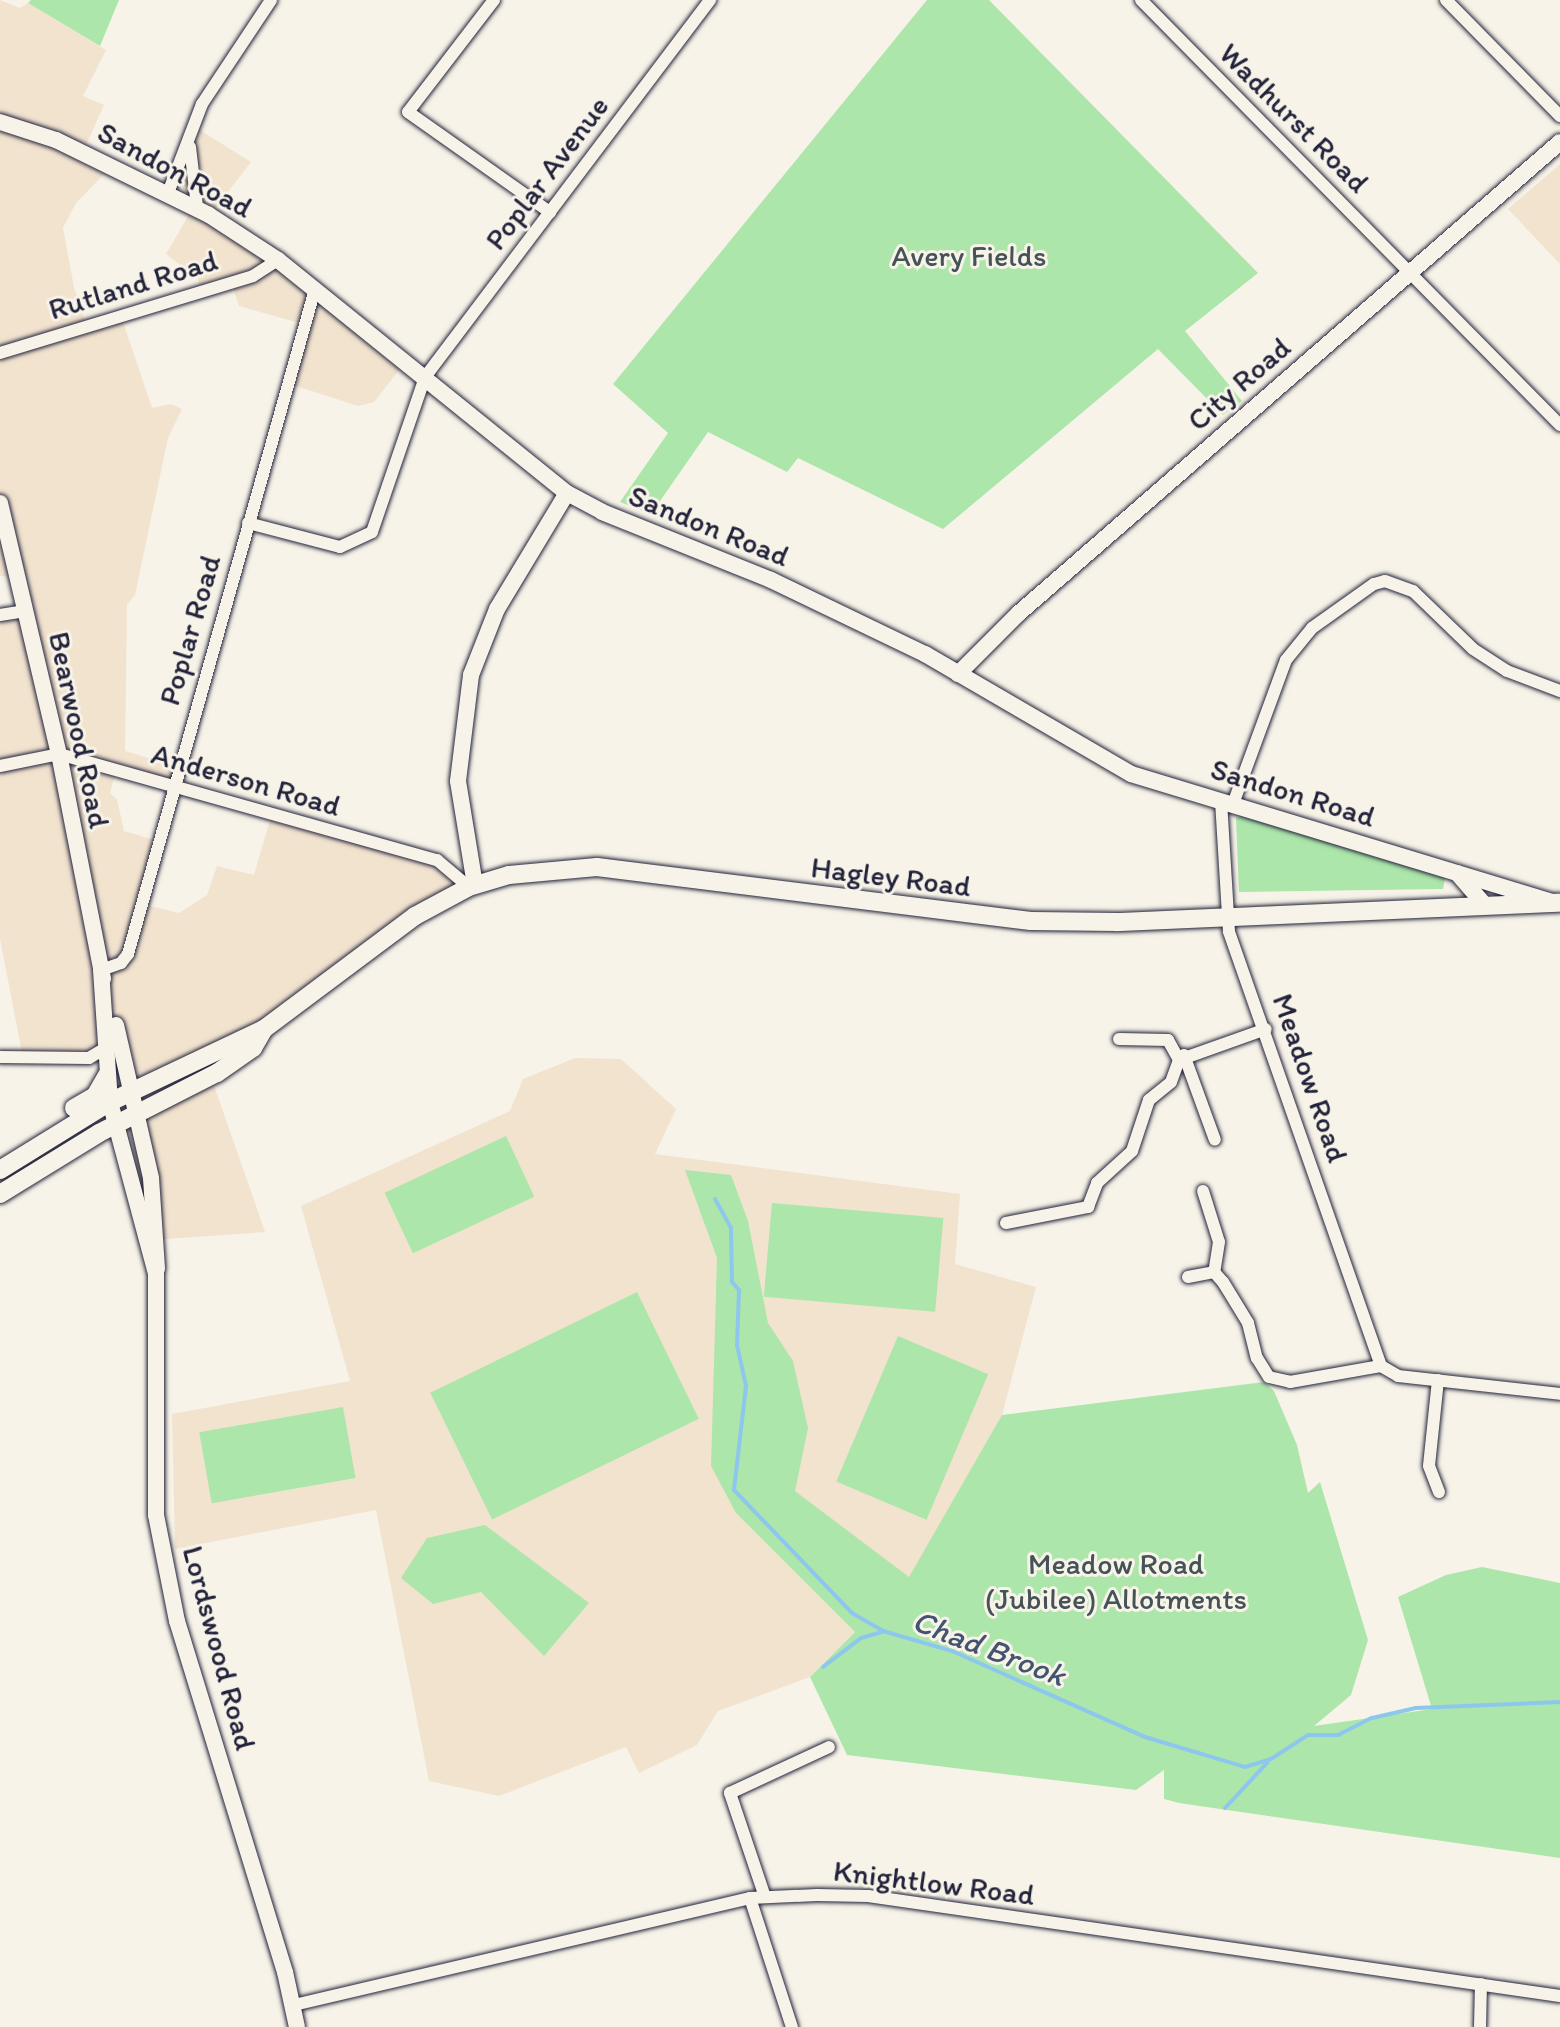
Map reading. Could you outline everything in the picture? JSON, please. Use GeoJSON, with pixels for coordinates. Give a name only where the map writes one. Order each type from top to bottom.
{"type":"FeatureCollection","features":[{"type":"Feature","properties":{"kind":"highway","name":"Hagley Road"},"geometry":{"type":"LineString","coordinates":[[113,1113],[129,1093],[264,1029],[415,916],[472,886],[509,875],[597,867],[1031,921],[1227,918],[1558,903]]}},
{"type":"Feature","properties":{"kind":"highway","name":"Hagley Road"},"geometry":{"type":"LineString","coordinates":[[113,1113],[136,1115],[217,1073],[253,1048],[264,1029]]}},
{"type":"Feature","properties":{"kind":"highway"},"geometry":{"type":"LineString","coordinates":[[35,1146],[66,1113],[95,1096],[107,1075]]}},
{"type":"Feature","properties":{"kind":"highway"},"geometry":{"type":"LineString","coordinates":[[0,1170],[35,1146],[113,1113]]}},
{"type":"Feature","properties":{"kind":"highway"},"geometry":{"type":"LineString","coordinates":[[0,1194],[113,1113]]}},
{"type":"Feature","properties":{"kind":"main road","name":"Sandon Road"},"geometry":{"type":"LineString","coordinates":[[0,122],[56,140],[197,207],[278,260],[567,493],[771,580],[958,674],[1111,765],[1558,903]]}},
{"type":"Feature","properties":{"kind":"main road","name":"City Road"},"geometry":{"type":"LineString","coordinates":[[958,674],[1019,613],[1560,142]]}},
{"type":"Feature","properties":{"kind":"main road"},"geometry":{"type":"LineString","coordinates":[[472,886],[458,781],[471,675],[497,609],[567,493]]}},
{"type":"Feature","properties":{"kind":"main road","name":"Bearwood Road"},"geometry":{"type":"LineString","coordinates":[[0,503],[59,754],[101,970],[129,1093]]}},
{"type":"Feature","properties":{"kind":"main road"},"geometry":{"type":"LineString","coordinates":[[1456,871],[1484,904]]}},
{"type":"Feature","properties":{"kind":"main road","name":"Bearwood Road"},"geometry":{"type":"LineString","coordinates":[[101,970],[107,1075],[113,1113]]}},
{"type":"Feature","properties":{"kind":"main road","name":"Lordswood Road"},"geometry":{"type":"LineString","coordinates":[[129,1093],[155,1204],[153,1411],[159,1530],[177,1621],[294,2005],[297,2027]]}},
{"type":"Feature","properties":{"kind":"main road","name":"Lordswood Road"},"geometry":{"type":"LineString","coordinates":[[113,1113],[156,1274]]}},
{"type":"Feature","properties":{"kind":"street"},"geometry":{"type":"LineString","coordinates":[[168,193],[190,143],[202,104],[271,0]]}},
{"type":"Feature","properties":{"kind":"street"},"geometry":{"type":"LineString","coordinates":[[494,0],[408,112],[550,212]]}},
{"type":"Feature","properties":{"kind":"street","name":"Poplar Avenue"},"geometry":{"type":"LineString","coordinates":[[248,523],[340,547],[363,540],[372,532],[425,377],[710,0]]}},
{"type":"Feature","properties":{"kind":"street","name":"Wadhurst Road"},"geometry":{"type":"LineString","coordinates":[[1141,0],[1560,425]]}},
{"type":"Feature","properties":{"kind":"street"},"geometry":{"type":"LineString","coordinates":[[1446,0],[1560,116]]}},
{"type":"Feature","properties":{"kind":"street"},"geometry":{"type":"LineString","coordinates":[[190,143],[197,207]]}},
{"type":"Feature","properties":{"kind":"street","name":"Rutland Road"},"geometry":{"type":"LineString","coordinates":[[0,353],[253,276],[278,260]]}},
{"type":"Feature","properties":{"kind":"street","name":"Poplar Road"},"geometry":{"type":"LineString","coordinates":[[101,970],[121,963],[128,954],[315,289]]}},
{"type":"Feature","properties":{"kind":"street"},"geometry":{"type":"LineString","coordinates":[[1227,802],[1286,660],[1312,628],[1374,584],[1385,581],[1413,591],[1473,649],[1507,671],[1560,691]]}},
{"type":"Feature","properties":{"kind":"street"},"geometry":{"type":"LineString","coordinates":[[0,615],[24,611]]}},
{"type":"Feature","properties":{"kind":"street","name":"Anderson Road"},"geometry":{"type":"LineString","coordinates":[[0,766],[59,754],[437,860],[472,886]]}},
{"type":"Feature","properties":{"kind":"street","name":"Meadow Road"},"geometry":{"type":"LineString","coordinates":[[1227,802],[1227,918],[1381,1366]]}},
{"type":"Feature","properties":{"kind":"street"},"geometry":{"type":"LineString","coordinates":[[1006,1223],[1023,1224],[1053,1212],[1088,1207],[1097,1183],[1132,1151],[1149,1100],[1171,1082],[1182,1057],[1266,1029]]}},
{"type":"Feature","properties":{"kind":"street"},"geometry":{"type":"LineString","coordinates":[[1119,1039],[1168,1040],[1182,1057],[1215,1140]]}},
{"type":"Feature","properties":{"kind":"street"},"geometry":{"type":"LineString","coordinates":[[0,1057],[89,1058],[107,1047]]}},
{"type":"Feature","properties":{"kind":"street"},"geometry":{"type":"LineString","coordinates":[[1203,1191],[1219,1242],[1214,1272],[1248,1323],[1257,1358],[1269,1377],[1290,1382],[1381,1366],[1398,1376],[1560,1394]]}},
{"type":"Feature","properties":{"kind":"street"},"geometry":{"type":"LineString","coordinates":[[1188,1277],[1214,1272]]}},
{"type":"Feature","properties":{"kind":"street"},"geometry":{"type":"LineString","coordinates":[[1438,1380],[1429,1466],[1439,1492]]}},
{"type":"Feature","properties":{"kind":"street"},"geometry":{"type":"LineString","coordinates":[[730,1793],[829,1747]]}},
{"type":"Feature","properties":{"kind":"street"},"geometry":{"type":"LineString","coordinates":[[724,1778],[765,1897]]}},
{"type":"Feature","properties":{"kind":"street","name":"Knightlow Road"},"geometry":{"type":"LineString","coordinates":[[294,2005],[750,1898],[868,1896],[1560,1996]]}},
{"type":"Feature","properties":{"kind":"street"},"geometry":{"type":"LineString","coordinates":[[750,1898],[792,2027]]}},
{"type":"Feature","properties":{"kind":"street"},"geometry":{"type":"LineString","coordinates":[[1480,2027],[1481,1984]]}},
{"type":"Feature","properties":{"kind":"shaded area"},"geometry":{"type":"Polygon","coordinates":[[[0,0],[20,8],[28,3],[106,50],[83,96],[104,105],[83,152],[112,166],[76,203],[63,228],[74,287],[87,327],[121,316],[152,408],[171,404],[182,409],[168,438],[135,595],[127,605],[125,751],[179,767],[174,786],[116,770],[110,793],[117,799],[124,831],[158,841],[142,904],[179,913],[207,895],[217,866],[254,875],[272,813],[437,861],[469,887],[208,1068],[265,1232],[152,1240],[112,1049],[23,1058],[0,939],[0,615],[23,611],[16,577],[0,576],[0,0]]]}},
{"type":"Feature","properties":{"kind":"shaded area"},"geometry":{"type":"Polygon","coordinates":[[[195,127],[251,162],[210,215],[406,361],[374,402],[358,406],[287,383],[303,324],[239,306],[231,283],[202,292],[198,279],[166,254],[194,206],[181,199],[195,127]]]}},
{"type":"Feature","properties":{"kind":"shaded area"},"geometry":{"type":"Polygon","coordinates":[[[1560,164],[1560,264],[1508,209],[1560,164]]]}},
{"type":"Feature","properties":{"kind":"shaded area"},"geometry":{"type":"Polygon","coordinates":[[[575,1058],[621,1059],[676,1109],[655,1154],[960,1194],[955,1264],[1036,1287],[1002,1415],[949,1514],[909,1577],[810,1677],[718,1711],[697,1745],[639,1773],[626,1747],[499,1796],[429,1781],[376,1510],[175,1549],[172,1414],[350,1381],[301,1206],[510,1111],[523,1079],[575,1058]]]}},
{"type":"Feature","properties":{"kind":"green space"},"geometry":{"type":"Polygon","coordinates":[[[31,0],[119,0],[100,46],[28,3],[31,0]]]}},
{"type":"Feature","properties":{"kind":"green space","name":"Avery Fields"},"geometry":{"type":"Polygon","coordinates":[[[927,0],[989,0],[1258,273],[1185,331],[1242,401],[1223,415],[1158,349],[943,529],[798,458],[787,472],[708,432],[651,514],[620,502],[668,433],[613,384],[927,0]]]}},
{"type":"Feature","properties":{"kind":"green space"},"geometry":{"type":"Polygon","coordinates":[[[1242,816],[1445,878],[1443,889],[1239,892],[1236,818],[1242,816]]]}},
{"type":"Feature","properties":{"kind":"green space"},"geometry":{"type":"Polygon","coordinates":[[[506,1136],[534,1197],[413,1253],[385,1193],[506,1136]]]}},
{"type":"Feature","properties":{"kind":"green space","name":"Meadow Road (Jubilee) Allotments"},"geometry":{"type":"Polygon","coordinates":[[[685,1170],[731,1175],[748,1221],[768,1323],[793,1361],[808,1428],[795,1491],[909,1577],[1002,1415],[1264,1382],[1274,1391],[1297,1445],[1308,1493],[1320,1482],[1368,1640],[1351,1695],[1314,1726],[1432,1709],[1398,1597],[1446,1575],[1482,1567],[1560,1583],[1560,1858],[1179,1803],[1164,1799],[1164,1770],[1136,1790],[847,1755],[810,1677],[855,1632],[736,1513],[711,1466],[717,1258],[685,1170]]]}},
{"type":"Feature","properties":{"kind":"green space"},"geometry":{"type":"Polygon","coordinates":[[[772,1203],[943,1218],[935,1312],[764,1297],[772,1203]]]}},
{"type":"Feature","properties":{"kind":"green space"},"geometry":{"type":"Polygon","coordinates":[[[637,1292],[699,1419],[492,1520],[430,1393],[637,1292]]]}},
{"type":"Feature","properties":{"kind":"green space"},"geometry":{"type":"Polygon","coordinates":[[[898,1336],[988,1374],[926,1520],[836,1481],[898,1336]]]}},
{"type":"Feature","properties":{"kind":"green space"},"geometry":{"type":"Polygon","coordinates":[[[343,1407],[356,1478],[212,1503],[199,1432],[343,1407]]]}},
{"type":"Feature","properties":{"kind":"green space"},"geometry":{"type":"Polygon","coordinates":[[[485,1525],[589,1603],[544,1656],[481,1592],[433,1604],[401,1578],[427,1538],[485,1525]]]}},
{"type":"Feature","properties":{"kind":"waterway","name":"Chad Brook"},"geometry":{"type":"LineString","coordinates":[[715,1199],[731,1228],[732,1282],[739,1290],[737,1345],[746,1386],[734,1490],[852,1613],[883,1631],[952,1651],[1145,1737],[1245,1767],[1271,1759],[1308,1735],[1338,1735],[1372,1718],[1416,1708],[1560,1702]]}},
{"type":"Feature","properties":{"kind":"waterway"},"geometry":{"type":"LineString","coordinates":[[823,1667],[861,1638],[882,1632]]}},
{"type":"Feature","properties":{"kind":"waterway"},"geometry":{"type":"LineString","coordinates":[[1225,1808],[1267,1763]]}}]}
